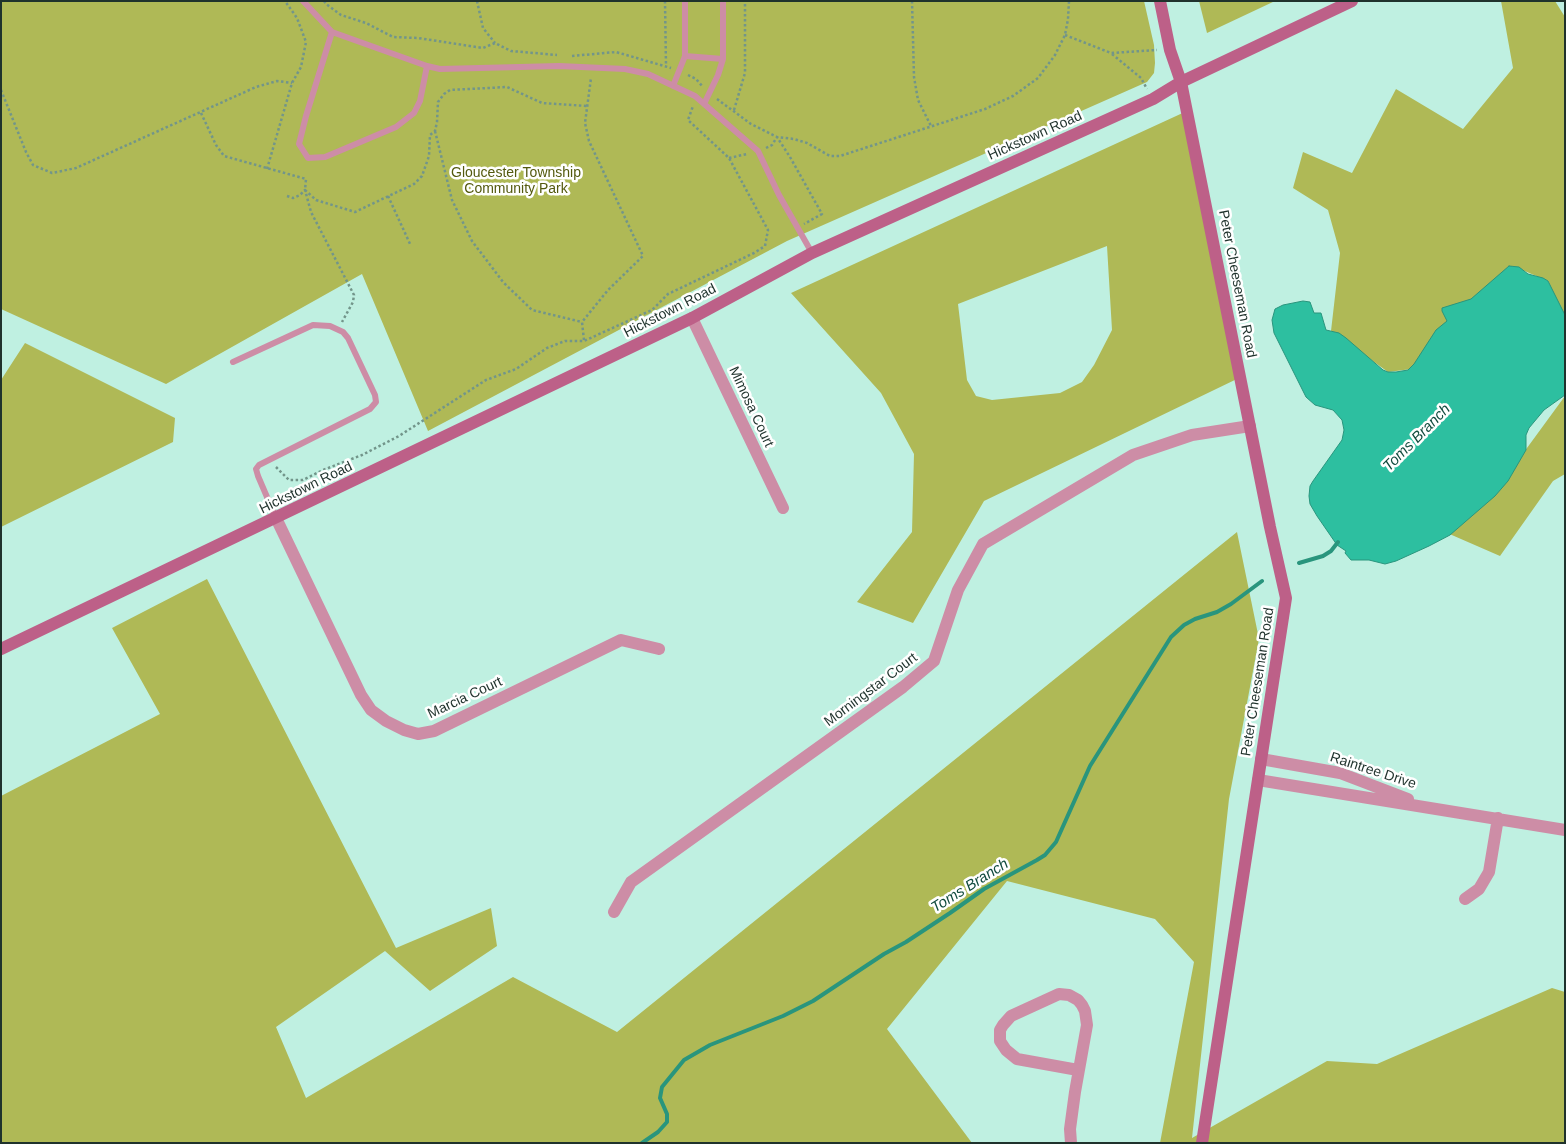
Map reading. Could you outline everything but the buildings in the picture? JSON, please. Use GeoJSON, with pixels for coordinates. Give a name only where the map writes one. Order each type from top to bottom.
{"type":"FeatureCollection","features":[{"type":"Feature","properties":{"kind":"street","name":"Peter Cheeseman Road"},"geometry":{"type":"LineString","coordinates":[[1160,1],[1170,50],[1181,82],[1270,527],[1286,598],[1202,1143]]}},
{"type":"Feature","properties":{"kind":"street","name":"Hickstown Road"},"geometry":{"type":"LineString","coordinates":[[1,649],[692,318],[812,253],[1153,99],[1181,82],[1352,1]]}},
{"type":"Feature","properties":{"kind":"street","name":"Mimosa Court"},"geometry":{"type":"LineString","coordinates":[[692,318],[783,508]]}},
{"type":"Feature","properties":{"kind":"street","name":"Morningstar Court"},"geometry":{"type":"LineString","coordinates":[[614,912],[631,882],[903,687],[934,661],[958,590],[983,544],[1133,455],[1192,435],[1250,426]]}},
{"type":"Feature","properties":{"kind":"street","name":"Marcia Court"},"geometry":{"type":"LineString","coordinates":[[276,518],[361,695],[371,710],[386,721],[404,730],[418,734],[434,731],[621,640],[659,649]]}},
{"type":"Feature","properties":{"kind":"street","name":"Raintree Drive"},"geometry":{"type":"LineString","coordinates":[[1261,759],[1340,773],[1444,810]]}},
{"type":"Feature","properties":{"kind":"street","name":"Raintree Drive"},"geometry":{"type":"LineString","coordinates":[[1258,780],[1565,830]]}},
{"type":"Feature","properties":{"kind":"street"},"geometry":{"type":"LineString","coordinates":[[1465,899],[1479,889],[1489,872],[1498,818]]}},
{"type":"Feature","properties":{"kind":"street"},"geometry":{"type":"LineString","coordinates":[[1071,1143],[1071,1120],[1078,1070],[1086,1033],[1087,1018],[1082,1005],[1073,997],[1064,994],[1053,996],[1011,1016],[1002,1025],[1000,1041],[1006,1050],[1017,1058],[1078,1070]]}},
{"type":"Feature","properties":{"kind":"lane"},"geometry":{"type":"LineString","coordinates":[[303,1],[332,32],[427,66],[440,69],[592,66],[625,69],[640,72],[694,96],[758,151],[797,228],[812,253]]}},
{"type":"Feature","properties":{"kind":"lane"},"geometry":{"type":"LineString","coordinates":[[673,86],[685,56],[685,1]]}},
{"type":"Feature","properties":{"kind":"lane"},"geometry":{"type":"LineString","coordinates":[[704,104],[718,75],[723,59],[723,1]]}},
{"type":"Feature","properties":{"kind":"lane"},"geometry":{"type":"LineString","coordinates":[[332,32],[299,144],[308,158],[325,157],[396,127],[414,113],[420,101],[427,66]]}},
{"type":"Feature","properties":{"kind":"lane"},"geometry":{"type":"LineString","coordinates":[[685,56],[723,59]]}},
{"type":"Feature","properties":{"kind":"lane"},"geometry":{"type":"LineString","coordinates":[[233,362],[313,325],[323,324],[338,329],[348,338],[375,395],[376,402],[370,409],[357,417],[259,465],[256,469],[258,476],[276,518]]}},
{"type":"Feature","properties":{"kind":"path"},"geometry":{"type":"LineString","coordinates":[[267,169],[292,83],[301,67],[306,42],[297,18],[285,1]]}},
{"type":"Feature","properties":{"kind":"path"},"geometry":{"type":"LineString","coordinates":[[477,1],[483,28],[495,43]]}},
{"type":"Feature","properties":{"kind":"path"},"geometry":{"type":"LineString","coordinates":[[665,1],[666,66]]}},
{"type":"Feature","properties":{"kind":"path"},"geometry":{"type":"LineString","coordinates":[[734,110],[744,73],[745,1]]}},
{"type":"Feature","properties":{"kind":"path"},"geometry":{"type":"LineString","coordinates":[[912,1],[914,77],[918,100],[931,126]]}},
{"type":"Feature","properties":{"kind":"path"},"geometry":{"type":"LineString","coordinates":[[1065,35],[1111,53],[1141,78],[1153,99]]}},
{"type":"Feature","properties":{"kind":"path"},"geometry":{"type":"LineString","coordinates":[[1111,53],[1170,50]]}},
{"type":"Feature","properties":{"kind":"path"},"geometry":{"type":"LineString","coordinates":[[584,341],[582,322],[608,290],[643,256],[589,141],[585,123],[593,54]]}},
{"type":"Feature","properties":{"kind":"path"},"geometry":{"type":"LineString","coordinates":[[1,90],[33,166],[52,173],[76,168],[256,87],[277,81],[292,83]]}},
{"type":"Feature","properties":{"kind":"path"},"geometry":{"type":"LineString","coordinates":[[276,467],[289,480],[303,480],[362,455],[400,436],[486,380],[516,369],[547,348],[565,341],[584,341],[652,310],[668,294],[765,246],[768,230],[728,158],[688,120],[698,82]]}},
{"type":"Feature","properties":{"kind":"path"},"geometry":{"type":"LineString","coordinates":[[582,322],[532,310],[503,282],[472,242],[452,200],[435,131],[438,122],[438,102],[444,94],[456,89],[507,86],[542,103],[587,106]]}},
{"type":"Feature","properties":{"kind":"path"},"geometry":{"type":"LineString","coordinates":[[201,113],[216,145],[224,156],[306,179],[305,190],[312,212],[354,295],[354,302],[338,329]]}},
{"type":"Feature","properties":{"kind":"path"},"geometry":{"type":"LineString","coordinates":[[305,190],[316,200],[355,212],[414,184],[422,176],[429,156],[430,135],[435,131]]}},
{"type":"Feature","properties":{"kind":"path"},"geometry":{"type":"LineString","coordinates":[[728,158],[758,151],[772,145],[777,137],[822,214],[797,228]]}},
{"type":"Feature","properties":{"kind":"path"},"geometry":{"type":"LineString","coordinates":[[287,196],[293,198],[305,190]]}},
{"type":"Feature","properties":{"kind":"path"},"geometry":{"type":"LineString","coordinates":[[388,196],[411,246]]}},
{"type":"Feature","properties":{"kind":"green space","name":"Gloucester Township Community Park"},"geometry":{"type":"Polygon","coordinates":[[[1,1],[1144,1],[1154,45],[1155,63],[1154,73],[1147,82],[787,241],[428,431],[362,274],[166,384],[1,309],[1,1]]]}},
{"type":"Feature","properties":{"kind":"green space"},"geometry":{"type":"Polygon","coordinates":[[[1199,1],[1275,1],[1207,33],[1199,1]]]}},
{"type":"Feature","properties":{"kind":"green space"},"geometry":{"type":"Polygon","coordinates":[[[1501,1],[1555,1],[1565,17],[1565,323],[1548,281],[1513,266],[1419,368],[1388,372],[1331,331],[1340,253],[1328,210],[1293,188],[1303,152],[1352,173],[1396,89],[1463,129],[1513,68],[1501,1]]]}},
{"type":"Feature","properties":{"kind":"green space"},"geometry":{"type":"Polygon","coordinates":[[[1187,111],[1241,377],[984,501],[913,623],[857,602],[912,532],[914,454],[881,393],[791,293],[1187,111]],[[1107,246],[958,304],[967,380],[976,396],[992,400],[1060,393],[1082,382],[1094,365],[1112,330],[1107,246]]]}},
{"type":"Feature","properties":{"kind":"green space"},"geometry":{"type":"Polygon","coordinates":[[[25,343],[175,418],[173,442],[1,527],[1,380],[25,343]]]}},
{"type":"Feature","properties":{"kind":"green space"},"geometry":{"type":"Polygon","coordinates":[[[1565,396],[1565,474],[1553,481],[1500,556],[1438,529],[1497,489],[1565,396]]]}},
{"type":"Feature","properties":{"kind":"green space"},"geometry":{"type":"Polygon","coordinates":[[[1237,532],[1259,639],[1229,799],[1192,1138],[1327,1061],[1377,1064],[1552,988],[1565,992],[1565,1143],[1160,1143],[1194,962],[1155,919],[1007,881],[887,1029],[972,1143],[1,1143],[1,796],[160,714],[112,628],[207,579],[396,948],[491,908],[497,946],[430,991],[385,951],[276,1027],[306,1098],[513,977],[617,1032],[1237,532]]]}},
{"type":"Feature","properties":{"kind":"water"},"geometry":{"type":"Polygon","coordinates":[[[1509,266],[1519,267],[1528,274],[1548,281],[1565,315],[1565,395],[1544,410],[1529,428],[1526,435],[1526,450],[1508,481],[1495,496],[1450,535],[1396,561],[1385,564],[1369,560],[1351,560],[1345,553],[1346,551],[1337,545],[1317,516],[1310,504],[1309,496],[1310,486],[1342,440],[1344,430],[1342,420],[1333,410],[1315,405],[1306,397],[1274,333],[1272,320],[1275,309],[1283,305],[1303,301],[1310,302],[1314,313],[1321,313],[1326,330],[1339,333],[1383,370],[1396,372],[1408,370],[1436,330],[1447,321],[1442,308],[1471,299],[1509,266]]]}},
{"type":"Feature","properties":{"kind":"waterway","name":"Toms Branch"},"geometry":{"type":"LineString","coordinates":[[1299,563],[1323,556],[1331,551],[1338,542]]}},
{"type":"Feature","properties":{"kind":"waterway","name":"Toms Branch"},"geometry":{"type":"LineString","coordinates":[[642,1143],[658,1132],[667,1122],[667,1114],[660,1098],[662,1087],[684,1060],[710,1045],[783,1016],[813,1001],[884,954],[906,942],[984,889],[1045,855],[1056,842],[1090,766],[1171,637],[1184,625],[1195,619],[1217,612],[1262,581]]}}]}
